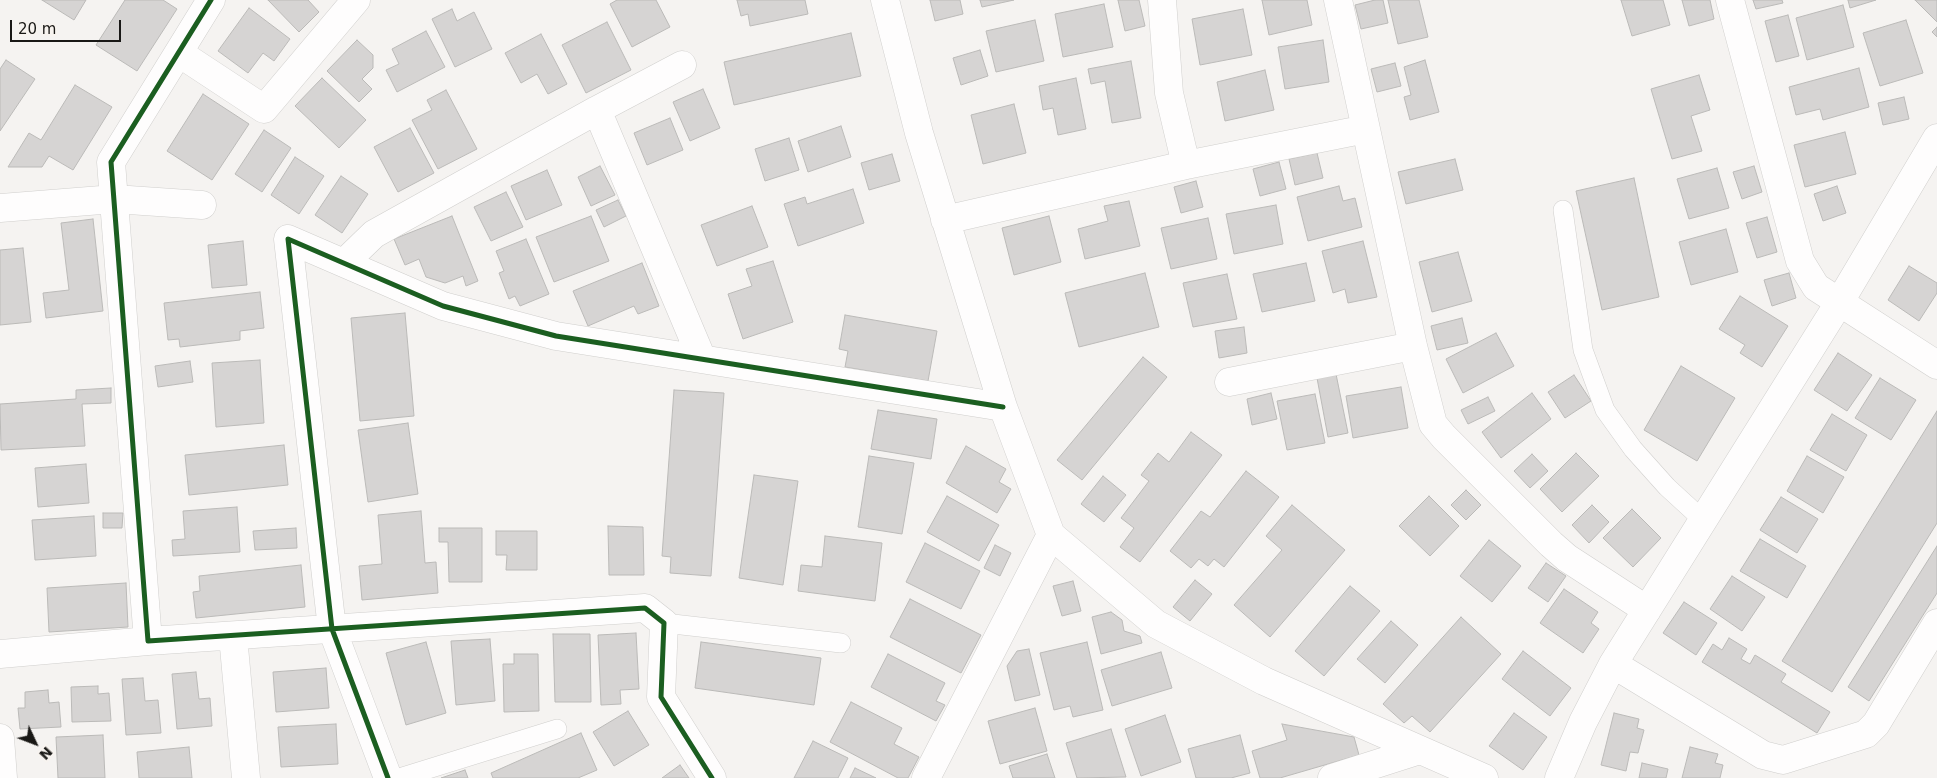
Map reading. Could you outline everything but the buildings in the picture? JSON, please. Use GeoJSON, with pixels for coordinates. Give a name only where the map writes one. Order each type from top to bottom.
{"type":"FeatureCollection","features":[{"type":"Feature","properties":{"kind":"street"},"geometry":{"type":"LineString","coordinates":[[148,641],[111,162],[211,0]]}},
{"type":"Feature","properties":{"kind":"street"},"geometry":{"type":"LineString","coordinates":[[179,53],[264,109],[356,0]]}},
{"type":"Feature","properties":{"kind":"street"},"geometry":{"type":"LineString","coordinates":[[885,0],[918,133],[1003,407],[1051,535],[1156,624],[1264,681],[1484,778]]}},
{"type":"Feature","properties":{"kind":"street"},"geometry":{"type":"LineString","coordinates":[[1162,0],[1169,94],[1186,165]]}},
{"type":"Feature","properties":{"kind":"street"},"geometry":{"type":"LineString","coordinates":[[1338,0],[1413,346],[1428,412],[1433,424],[1567,558],[1647,610]]}},
{"type":"Feature","properties":{"kind":"street"},"geometry":{"type":"LineString","coordinates":[[1730,0],[1800,261],[1816,288],[1937,365]]}},
{"type":"Feature","properties":{"kind":"street"},"geometry":{"type":"LineString","coordinates":[[344,263],[374,234],[682,65]]}},
{"type":"Feature","properties":{"kind":"street"},"geometry":{"type":"LineString","coordinates":[[597,110],[702,359]]}},
{"type":"Feature","properties":{"kind":"street"},"geometry":{"type":"LineString","coordinates":[[945,220],[1186,165],[1366,129]]}},
{"type":"Feature","properties":{"kind":"street"},"geometry":{"type":"LineString","coordinates":[[1559,778],[1583,722],[1613,664],[1839,303],[1937,138]]}},
{"type":"Feature","properties":{"kind":"street"},"geometry":{"type":"LineString","coordinates":[[0,208],[114,199],[202,205]]}},
{"type":"Feature","properties":{"kind":"street"},"geometry":{"type":"LineString","coordinates":[[388,778],[332,629],[288,239],[443,306],[556,336],[1003,407]]}},
{"type":"Feature","properties":{"kind":"street"},"geometry":{"type":"LineString","coordinates":[[1229,382],[1413,346]]}},
{"type":"Feature","properties":{"kind":"street"},"geometry":{"type":"LineString","coordinates":[[926,778],[1051,535]]}},
{"type":"Feature","properties":{"kind":"street"},"geometry":{"type":"LineString","coordinates":[[0,654],[148,641],[645,608],[664,623],[661,697],[712,778]]}},
{"type":"Feature","properties":{"kind":"street"},"geometry":{"type":"LineString","coordinates":[[1613,664],[1763,755],[1782,760],[1866,734],[1876,724],[1937,624]]}},
{"type":"Feature","properties":{"kind":"street"},"geometry":{"type":"LineString","coordinates":[[233,636],[246,778]]}},
{"type":"Feature","properties":{"kind":"street"},"geometry":{"type":"LineString","coordinates":[[0,738],[3,778]]}},
{"type":"Feature","properties":{"kind":"street"},"geometry":{"type":"LineString","coordinates":[[1332,778],[1420,750]]}},
{"type":"Feature","properties":{"kind":"lane"},"geometry":{"type":"LineString","coordinates":[[1563,210],[1584,350],[1605,410],[1633,448],[1656,474],[1704,520]]}},
{"type":"Feature","properties":{"kind":"lane"},"geometry":{"type":"LineString","coordinates":[[664,623],[842,643]]}},
{"type":"Feature","properties":{"kind":"lane"},"geometry":{"type":"LineString","coordinates":[[399,778],[557,729]]}},
{"type":"Feature","properties":{"kind":"cycle path"},"geometry":{"type":"LineString","coordinates":[[211,0],[111,162],[148,641],[645,608],[664,623],[661,697],[712,778]]}},
{"type":"Feature","properties":{"kind":"cycle path"},"geometry":{"type":"LineString","coordinates":[[388,778],[332,629],[288,239],[443,306],[556,336],[1003,407]]}}]}
